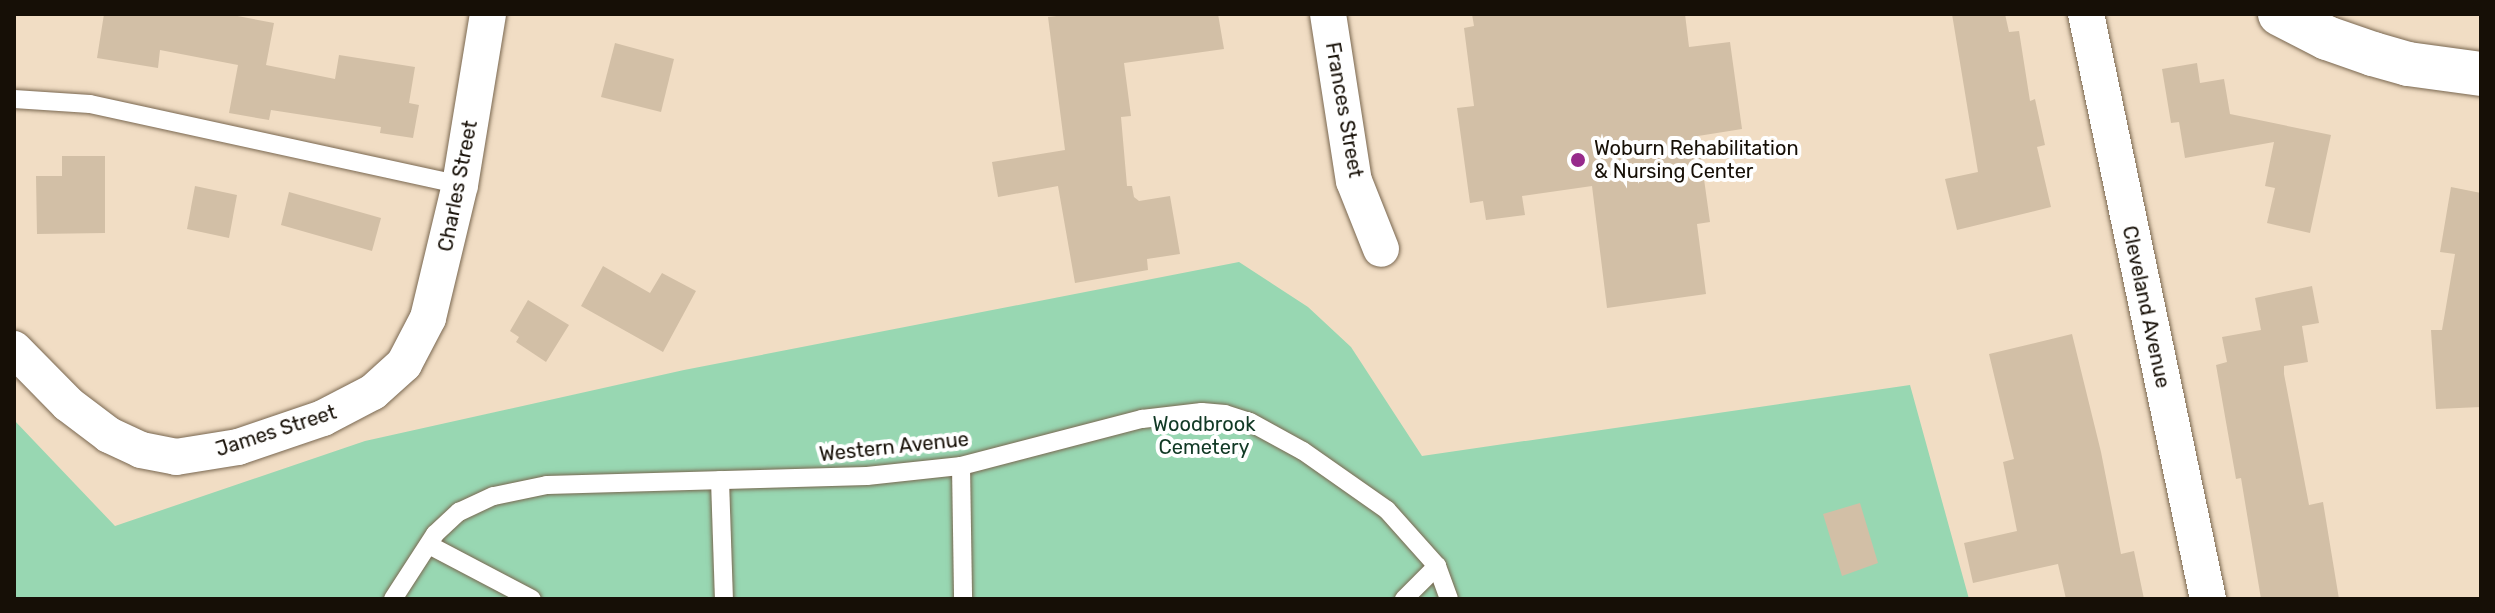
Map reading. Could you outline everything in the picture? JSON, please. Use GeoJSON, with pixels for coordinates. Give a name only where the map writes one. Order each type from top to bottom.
{"type":"FeatureCollection","features":[{"type":"Feature","properties":{"kind":"main road"},"geometry":{"type":"LineString","coordinates":[[2280,14],[2327,38],[2373,54],[2408,64],[2481,74]]}},
{"type":"Feature","properties":{"kind":"street","name":"Charles Street"},"geometry":{"type":"LineString","coordinates":[[411,353],[428,318],[460,185],[488,14]]}},
{"type":"Feature","properties":{"kind":"street","name":"Frances Street"},"geometry":{"type":"LineString","coordinates":[[1328,14],[1354,181],[1381,249]]}},
{"type":"Feature","properties":{"kind":"street","name":"Cleveland Avenue"},"geometry":{"type":"LineString","coordinates":[[2086,14],[2208,599]]}},
{"type":"Feature","properties":{"kind":"street","name":"James Street"},"geometry":{"type":"LineString","coordinates":[[14,349],[68,404],[109,435],[141,450],[176,457],[201,456],[238,447],[334,413],[388,381],[411,353]]}},
{"type":"Feature","properties":{"kind":"lane"},"geometry":{"type":"LineString","coordinates":[[14,99],[90,104],[460,185]]}},
{"type":"Feature","properties":{"kind":"lane","name":"Western Avenue"},"geometry":{"type":"LineString","coordinates":[[393,599],[429,545],[459,512],[494,496],[547,485],[867,476],[961,466],[1142,419],[1179,413],[1225,414],[1250,422],[1303,451],[1387,510],[1437,566]]}},
{"type":"Feature","properties":{"kind":"lane"},"geometry":{"type":"LineString","coordinates":[[961,466],[963,599]]}},
{"type":"Feature","properties":{"kind":"lane"},"geometry":{"type":"LineString","coordinates":[[720,480],[724,599]]}},
{"type":"Feature","properties":{"kind":"lane"},"geometry":{"type":"LineString","coordinates":[[429,545],[532,599]]}},
{"type":"Feature","properties":{"kind":"lane"},"geometry":{"type":"LineString","coordinates":[[1404,599],[1437,566],[1449,599]]}},
{"type":"Feature","properties":{"kind":"green space","name":"Woodbrook Cemetery"},"geometry":{"type":"Polygon","coordinates":[[[1239,262],[1308,307],[1351,347],[1422,456],[1910,385],[1969,599],[14,599],[14,420],[115,526],[365,441],[684,370],[1239,262]]]}},
{"type":"Feature","properties":{"kind":"building"},"geometry":{"type":"Polygon","coordinates":[[[104,14],[227,14],[274,23],[266,65],[335,79],[339,55],[415,67],[409,103],[419,105],[413,138],[380,133],[381,127],[271,110],[269,120],[229,113],[238,65],[160,50],[158,68],[97,58],[104,14]]]}},
{"type":"Feature","properties":{"kind":"building"},"geometry":{"type":"Polygon","coordinates":[[[1074,14],[1218,14],[1224,49],[1124,63],[1131,116],[1121,117],[1127,186],[1132,186],[1134,197],[1139,201],[1170,196],[1180,254],[1147,259],[1148,270],[1075,283],[1058,186],[998,197],[992,162],[1065,150],[1048,17],[1074,14]]]}},
{"type":"Feature","properties":{"kind":"building","name":"Woburn Rehabilitation & Nursing Center"},"geometry":{"type":"Polygon","coordinates":[[[1472,14],[1685,14],[1689,47],[1730,42],[1742,129],[1698,136],[1710,222],[1697,224],[1706,294],[1607,308],[1592,186],[1522,196],[1525,215],[1486,220],[1483,201],[1470,203],[1457,108],[1474,106],[1464,28],[1474,26],[1472,14]]]}},
{"type":"Feature","properties":{"kind":"building"},"geometry":{"type":"Polygon","coordinates":[[[1952,14],[2005,14],[2009,32],[2019,31],[2030,101],[2035,99],[2045,145],[2037,147],[2051,207],[1957,230],[1945,179],[1978,172],[1952,14]]]}},
{"type":"Feature","properties":{"kind":"building"},"geometry":{"type":"Polygon","coordinates":[[[615,43],[674,59],[661,112],[601,97],[615,43]]]}},
{"type":"Feature","properties":{"kind":"building"},"geometry":{"type":"Polygon","coordinates":[[[2197,63],[2200,83],[2224,79],[2230,114],[2331,135],[2310,233],[2267,223],[2275,188],[2265,186],[2274,142],[2185,158],[2179,122],[2171,123],[2162,69],[2197,63]]]}},
{"type":"Feature","properties":{"kind":"building"},"geometry":{"type":"Polygon","coordinates":[[[62,156],[105,156],[105,233],[37,234],[36,176],[62,176],[62,156]]]}},
{"type":"Feature","properties":{"kind":"building"},"geometry":{"type":"Polygon","coordinates":[[[195,186],[237,195],[229,238],[187,229],[195,186]]]}},
{"type":"Feature","properties":{"kind":"building"},"geometry":{"type":"Polygon","coordinates":[[[2451,187],[2481,193],[2481,407],[2436,409],[2431,330],[2442,330],[2455,254],[2440,252],[2451,187]]]}},
{"type":"Feature","properties":{"kind":"building"},"geometry":{"type":"Polygon","coordinates":[[[289,192],[381,218],[372,251],[281,225],[289,192]]]}},
{"type":"Feature","properties":{"kind":"building"},"geometry":{"type":"Polygon","coordinates":[[[603,266],[650,293],[662,273],[696,291],[663,352],[581,306],[603,266]]]}},
{"type":"Feature","properties":{"kind":"building"},"geometry":{"type":"Polygon","coordinates":[[[2312,286],[2319,323],[2302,326],[2308,362],[2284,366],[2284,374],[2309,505],[2323,502],[2339,599],[2261,599],[2241,478],[2236,479],[2216,365],[2227,362],[2222,337],[2261,330],[2255,298],[2312,286]]]}},
{"type":"Feature","properties":{"kind":"building"},"geometry":{"type":"Polygon","coordinates":[[[528,300],[569,325],[546,362],[516,342],[519,337],[510,331],[528,300]]]}},
{"type":"Feature","properties":{"kind":"building"},"geometry":{"type":"Polygon","coordinates":[[[2072,334],[2101,452],[2121,554],[2134,551],[2144,599],[2066,599],[2058,564],[1973,583],[1964,543],[2017,531],[2003,462],[2014,459],[1989,354],[2072,334]]]}},
{"type":"Feature","properties":{"kind":"building"},"geometry":{"type":"Polygon","coordinates":[[[1860,503],[1878,563],[1842,576],[1823,514],[1860,503]]]}},
{"type":"Feature","properties":{"kind":"place","name":"Woburn Rehabilitation & Nursing Center"},"geometry":{"type":"Point","coordinates":[1578,160]}}]}
